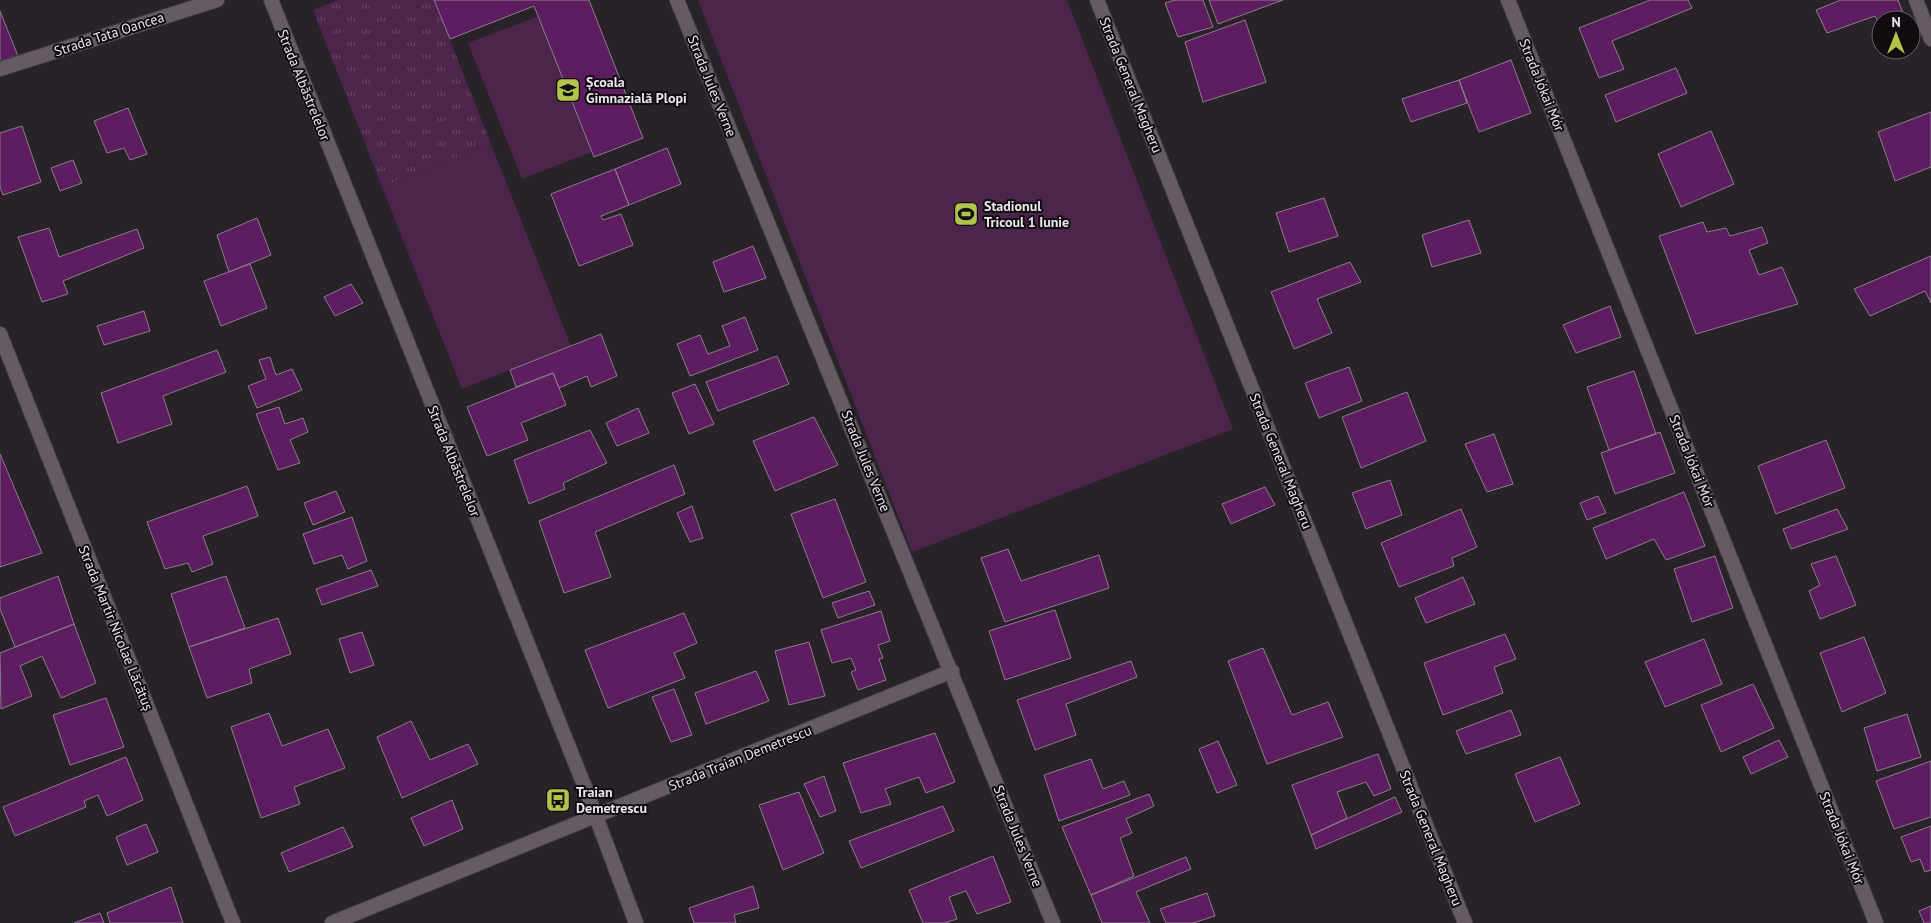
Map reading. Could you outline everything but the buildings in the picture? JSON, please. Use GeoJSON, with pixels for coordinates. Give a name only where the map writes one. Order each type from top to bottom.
{"type":"FeatureCollection","features":[{"type":"Feature","properties":{"kind":"street","name":"Strada Tata Oancea"},"geometry":{"type":"LineString","coordinates":[[0,69],[217,0]]}},
{"type":"Feature","properties":{"kind":"street","name":"Strada Albăstrelelor"},"geometry":{"type":"LineString","coordinates":[[270,0],[636,923]]}},
{"type":"Feature","properties":{"kind":"street","name":"Strada Jules Verne"},"geometry":{"type":"LineString","coordinates":[[677,0],[952,671],[1053,923]]}},
{"type":"Feature","properties":{"kind":"street","name":"Strada General Magheru"},"geometry":{"type":"LineString","coordinates":[[1097,0],[1465,923]]}},
{"type":"Feature","properties":{"kind":"street","name":"Strada Jókai Mór"},"geometry":{"type":"LineString","coordinates":[[1508,0],[1876,923]]}},
{"type":"Feature","properties":{"kind":"street"},"geometry":{"type":"LineString","coordinates":[[1916,0],[1931,39]]}},
{"type":"Feature","properties":{"kind":"street","name":"Strada Martir Nicolae Lăcătuș"},"geometry":{"type":"LineString","coordinates":[[0,334],[232,923]]}},
{"type":"Feature","properties":{"kind":"street","name":"Strada Traian Demetrescu"},"geometry":{"type":"LineString","coordinates":[[332,923],[952,671]]}},
{"type":"Feature","properties":{"kind":"green space"},"geometry":{"type":"Polygon","coordinates":[[[338,0],[434,0],[491,144],[382,187],[313,10],[338,0]]]}},
{"type":"Feature","properties":{"kind":"green space","name":"Stadionul Tricoul 1 Iunie"},"geometry":{"type":"Polygon","coordinates":[[[698,0],[1067,0],[1233,429],[912,552],[698,0]]]}},
{"type":"Feature","properties":{"kind":"green space"},"geometry":{"type":"Polygon","coordinates":[[[539,16],[592,152],[522,179],[468,43],[539,16]]]}},
{"type":"Feature","properties":{"kind":"green space"},"geometry":{"type":"Polygon","coordinates":[[[491,144],[571,346],[462,389],[382,187],[491,144]]]}},
{"type":"Feature","properties":{"kind":"place","name":"Școala Gimnazială Plopi"},"geometry":{"type":"Point","coordinates":[568,90]}},
{"type":"Feature","properties":{"kind":"place","name":"Stadionul Tricoul 1 Iunie"},"geometry":{"type":"Point","coordinates":[966,214]}},
{"type":"Feature","properties":{"kind":"place","name":"Traian Demetrescu"},"geometry":{"type":"Point","coordinates":[558,800]}}]}
